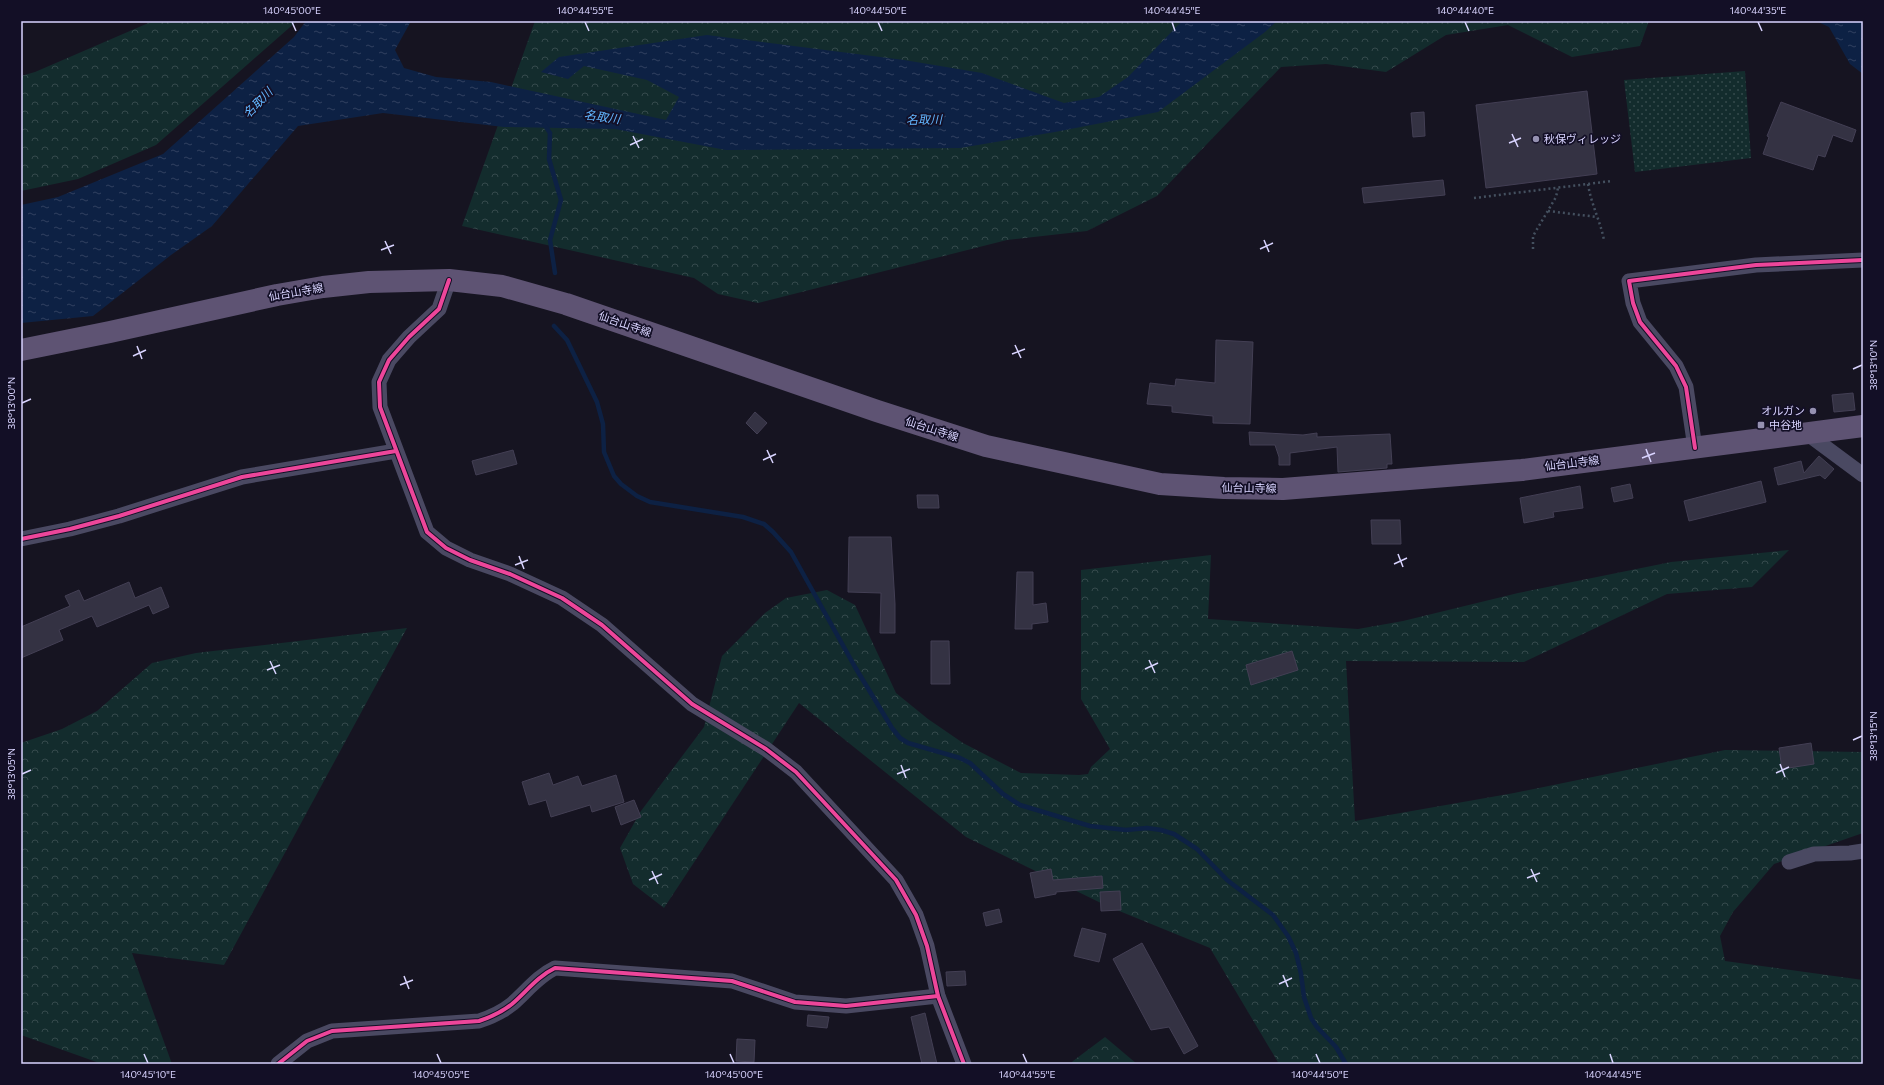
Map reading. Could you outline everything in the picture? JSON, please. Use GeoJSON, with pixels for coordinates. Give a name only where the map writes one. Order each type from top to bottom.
{"type":"FeatureCollection","features":[{"type":"Feature","properties":{"kind":"main road","name":"仙台山寺線"},"geometry":{"type":"LineString","coordinates":[[21,350],[277,295],[323,287],[368,282],[448,280],[502,286],[566,304],[877,411],[986,446],[1160,484],[1224,488],[1283,489],[1522,470],[1695,448],[1805,432],[1863,426]]}},
{"type":"Feature","properties":{"kind":"street"},"geometry":{"type":"LineString","coordinates":[[1695,448],[1686,387],[1676,366],[1640,322],[1633,303],[1629,281],[1756,265],[1863,260]]}},
{"type":"Feature","properties":{"kind":"street"},"geometry":{"type":"LineString","coordinates":[[448,280],[439,309],[409,336],[389,360],[379,382],[380,407],[427,532],[446,548],[470,560],[510,574],[562,598],[602,625],[692,704],[766,749],[796,772],[896,880],[916,915],[927,946],[938,996],[964,1064]]}},
{"type":"Feature","properties":{"kind":"street"},"geometry":{"type":"LineString","coordinates":[[1805,432],[1863,476]]}},
{"type":"Feature","properties":{"kind":"street"},"geometry":{"type":"LineString","coordinates":[[21,539],[70,529],[119,516],[242,478],[396,451]]}},
{"type":"Feature","properties":{"kind":"street"},"geometry":{"type":"LineString","coordinates":[[1789,862],[1814,854],[1863,851]]}},
{"type":"Feature","properties":{"kind":"street"},"geometry":{"type":"LineString","coordinates":[[278,1064],[307,1041],[332,1031],[479,1021],[485,1019],[512,1004],[542,976],[555,968],[732,981],[795,1002],[846,1006],[938,996]]}},
{"type":"Feature","properties":{"kind":"path"},"geometry":{"type":"LineString","coordinates":[[1474,198],[1612,181]]}},
{"type":"Feature","properties":{"kind":"path"},"geometry":{"type":"LineString","coordinates":[[1588,184],[1591,200],[1598,217],[1604,240]]}},
{"type":"Feature","properties":{"kind":"path"},"geometry":{"type":"LineString","coordinates":[[1533,249],[1533,236],[1556,197],[1558,188]]}},
{"type":"Feature","properties":{"kind":"path"},"geometry":{"type":"LineString","coordinates":[[1548,211],[1598,217]]}},
{"type":"Feature","properties":{"kind":"green space"},"geometry":{"type":"Polygon","coordinates":[[[153,21],[297,21],[156,145],[78,179],[21,191],[21,76],[35,72],[153,21]]]}},
{"type":"Feature","properties":{"kind":"green space"},"geometry":{"type":"Polygon","coordinates":[[[535,21],[1649,21],[1640,46],[1572,57],[1508,25],[1446,35],[1386,72],[1326,64],[1281,67],[1157,196],[1087,231],[1007,240],[758,303],[718,294],[694,278],[462,226],[535,21]]]}},
{"type":"Feature","properties":{"kind":"green space"},"geometry":{"type":"Polygon","coordinates":[[[1745,71],[1751,158],[1635,172],[1624,80],[1745,71]]]}},
{"type":"Feature","properties":{"kind":"green space"},"geometry":{"type":"Polygon","coordinates":[[[1789,550],[1752,587],[1667,594],[1524,662],[1346,661],[1355,821],[1514,793],[1725,750],[1863,752],[1863,833],[1774,864],[1733,912],[1720,936],[1725,961],[1863,980],[1863,1064],[1279,1064],[1210,948],[1107,906],[966,837],[799,703],[664,908],[633,884],[620,848],[641,811],[704,727],[722,656],[765,613],[786,598],[827,590],[855,605],[896,693],[928,719],[963,743],[1021,773],[1079,775],[1088,774],[1091,767],[1110,749],[1081,699],[1081,570],[1211,555],[1208,619],[1358,629],[1403,621],[1518,593],[1671,562],[1789,550]]]}},
{"type":"Feature","properties":{"kind":"green space"},"geometry":{"type":"Polygon","coordinates":[[[407,628],[224,965],[132,953],[172,1064],[102,1064],[21,1035],[21,743],[62,729],[97,711],[152,663],[196,653],[407,628]]]}},
{"type":"Feature","properties":{"kind":"green space"},"geometry":{"type":"Polygon","coordinates":[[[1105,1037],[1137,1064],[1070,1064],[1073,1061],[1105,1037]]]}},
{"type":"Feature","properties":{"kind":"water","name":"名取川"},"geometry":{"type":"Polygon","coordinates":[[[306,21],[411,21],[395,50],[404,68],[436,77],[491,82],[666,120],[679,97],[647,80],[584,66],[568,79],[541,72],[559,57],[707,35],[904,60],[982,73],[1064,103],[1099,97],[1128,77],[1182,21],[1277,21],[1265,32],[1158,112],[1055,132],[960,148],[726,150],[615,129],[504,127],[383,113],[298,126],[212,226],[171,255],[93,316],[21,323],[21,205],[58,197],[163,154],[294,37],[306,21]]]}},
{"type":"Feature","properties":{"kind":"water"},"geometry":{"type":"Polygon","coordinates":[[[1816,21],[1863,21],[1863,74],[1850,64],[1829,27],[1816,21]]]}},
{"type":"Feature","properties":{"kind":"building"},"geometry":{"type":"Polygon","coordinates":[[[1587,91],[1597,174],[1486,188],[1476,105],[1587,91]]]}},
{"type":"Feature","properties":{"kind":"building"},"geometry":{"type":"Polygon","coordinates":[[[1781,102],[1856,130],[1852,142],[1833,135],[1825,157],[1818,155],[1813,170],[1763,154],[1769,137],[1767,136],[1781,102]]]}},
{"type":"Feature","properties":{"kind":"building"},"geometry":{"type":"Polygon","coordinates":[[[1424,112],[1425,136],[1413,137],[1411,113],[1424,112]]]}},
{"type":"Feature","properties":{"kind":"building"},"geometry":{"type":"Polygon","coordinates":[[[1443,180],[1445,195],[1364,203],[1362,188],[1443,180]]]}},
{"type":"Feature","properties":{"kind":"building"},"geometry":{"type":"Polygon","coordinates":[[[1216,340],[1253,342],[1250,424],[1213,423],[1213,416],[1172,412],[1172,406],[1147,404],[1150,383],[1175,386],[1176,379],[1215,383],[1216,340]]]}},
{"type":"Feature","properties":{"kind":"building"},"geometry":{"type":"Polygon","coordinates":[[[1853,393],[1855,410],[1834,412],[1832,395],[1853,393]]]}},
{"type":"Feature","properties":{"kind":"building"},"geometry":{"type":"Polygon","coordinates":[[[755,412],[767,423],[757,434],[746,423],[755,412]]]}},
{"type":"Feature","properties":{"kind":"building"},"geometry":{"type":"Polygon","coordinates":[[[1249,432],[1303,435],[1317,433],[1317,437],[1390,434],[1392,464],[1387,464],[1387,468],[1338,472],[1337,447],[1290,453],[1290,465],[1279,465],[1279,457],[1275,445],[1250,445],[1249,432]]]}},
{"type":"Feature","properties":{"kind":"building"},"geometry":{"type":"Polygon","coordinates":[[[513,450],[517,464],[476,475],[472,461],[513,450]]]}},
{"type":"Feature","properties":{"kind":"building"},"geometry":{"type":"Polygon","coordinates":[[[1819,456],[1834,469],[1825,479],[1820,475],[1778,485],[1774,468],[1801,461],[1804,473],[1819,456]]]}},
{"type":"Feature","properties":{"kind":"building"},"geometry":{"type":"Polygon","coordinates":[[[1761,481],[1766,502],[1689,521],[1684,501],[1761,481]]]}},
{"type":"Feature","properties":{"kind":"building"},"geometry":{"type":"Polygon","coordinates":[[[1630,484],[1633,498],[1614,502],[1611,488],[1630,484]]]}},
{"type":"Feature","properties":{"kind":"building"},"geometry":{"type":"Polygon","coordinates":[[[1580,486],[1583,508],[1553,512],[1554,517],[1524,523],[1520,498],[1580,486]]]}},
{"type":"Feature","properties":{"kind":"building"},"geometry":{"type":"Polygon","coordinates":[[[917,495],[938,495],[939,508],[918,508],[917,495]]]}},
{"type":"Feature","properties":{"kind":"building"},"geometry":{"type":"Polygon","coordinates":[[[1371,520],[1400,520],[1401,544],[1372,544],[1371,520]]]}},
{"type":"Feature","properties":{"kind":"building"},"geometry":{"type":"Polygon","coordinates":[[[849,537],[891,537],[895,604],[895,633],[880,633],[881,593],[848,592],[849,537]]]}},
{"type":"Feature","properties":{"kind":"building"},"geometry":{"type":"Polygon","coordinates":[[[1017,572],[1033,572],[1033,605],[1046,603],[1048,622],[1032,624],[1032,629],[1015,629],[1017,572]]]}},
{"type":"Feature","properties":{"kind":"building"},"geometry":{"type":"Polygon","coordinates":[[[129,582],[135,598],[161,587],[169,607],[153,614],[149,605],[97,627],[92,616],[59,630],[63,640],[21,658],[21,627],[70,606],[65,596],[79,590],[84,601],[129,582]]]}},
{"type":"Feature","properties":{"kind":"building"},"geometry":{"type":"Polygon","coordinates":[[[931,641],[949,641],[950,684],[931,684],[931,641]]]}},
{"type":"Feature","properties":{"kind":"building"},"geometry":{"type":"Polygon","coordinates":[[[1292,651],[1298,670],[1251,685],[1246,665],[1292,651]]]}},
{"type":"Feature","properties":{"kind":"building"},"geometry":{"type":"Polygon","coordinates":[[[1811,743],[1814,764],[1782,769],[1779,748],[1811,743]]]}},
{"type":"Feature","properties":{"kind":"building"},"geometry":{"type":"Polygon","coordinates":[[[549,773],[553,785],[578,776],[582,786],[616,775],[624,802],[592,812],[590,805],[551,817],[546,800],[529,805],[522,782],[549,773]]]}},
{"type":"Feature","properties":{"kind":"building"},"geometry":{"type":"Polygon","coordinates":[[[634,800],[641,817],[621,825],[615,807],[634,800]]]}},
{"type":"Feature","properties":{"kind":"building"},"geometry":{"type":"Polygon","coordinates":[[[1051,869],[1053,880],[1102,876],[1103,888],[1056,892],[1056,894],[1035,898],[1030,873],[1051,869]]]}},
{"type":"Feature","properties":{"kind":"building"},"geometry":{"type":"Polygon","coordinates":[[[1120,891],[1121,910],[1101,911],[1100,892],[1120,891]]]}},
{"type":"Feature","properties":{"kind":"building"},"geometry":{"type":"Polygon","coordinates":[[[999,909],[1002,922],[986,926],[983,913],[999,909]]]}},
{"type":"Feature","properties":{"kind":"building"},"geometry":{"type":"Polygon","coordinates":[[[1082,928],[1106,934],[1099,962],[1074,956],[1082,928]]]}},
{"type":"Feature","properties":{"kind":"building"},"geometry":{"type":"Polygon","coordinates":[[[1142,943],[1198,1046],[1184,1054],[1169,1027],[1151,1030],[1113,959],[1142,943]]]}},
{"type":"Feature","properties":{"kind":"building"},"geometry":{"type":"Polygon","coordinates":[[[965,971],[966,985],[947,986],[946,972],[965,971]]]}},
{"type":"Feature","properties":{"kind":"building"},"geometry":{"type":"Polygon","coordinates":[[[925,1013],[937,1064],[922,1064],[911,1017],[925,1013]]]}},
{"type":"Feature","properties":{"kind":"building"},"geometry":{"type":"Polygon","coordinates":[[[808,1015],[829,1017],[827,1028],[807,1026],[808,1015]]]}},
{"type":"Feature","properties":{"kind":"building"},"geometry":{"type":"Polygon","coordinates":[[[737,1039],[755,1040],[754,1062],[736,1061],[737,1039]]]}},
{"type":"Feature","properties":{"kind":"waterway"},"geometry":{"type":"LineString","coordinates":[[544,124],[550,133],[549,159],[561,200],[550,240],[555,273]]}},
{"type":"Feature","properties":{"kind":"waterway"},"geometry":{"type":"LineString","coordinates":[[554,326],[567,340],[597,402],[603,424],[604,452],[614,476],[621,484],[637,496],[650,502],[743,517],[764,524],[773,532],[791,552],[855,667],[892,728],[900,738],[908,743],[960,758],[970,763],[1003,794],[1020,805],[1090,826],[1126,830],[1147,828],[1161,830],[1174,834],[1197,849],[1227,880],[1273,915],[1288,936],[1296,953],[1304,997],[1311,1018],[1317,1027],[1336,1047],[1346,1064]]}},
{"type":"Feature","properties":{"kind":"cycle path"},"geometry":{"type":"LineString","coordinates":[[1695,448],[1686,387],[1676,366],[1640,322],[1633,303],[1629,281],[1756,265],[1863,260]]}},
{"type":"Feature","properties":{"kind":"cycle path"},"geometry":{"type":"LineString","coordinates":[[449,280],[439,309],[409,337],[389,360],[379,382],[380,407],[427,532],[446,548],[470,560],[510,574],[562,598],[602,625],[692,704],[766,749],[796,772],[896,880],[916,915],[927,946],[938,996],[964,1064]]}},
{"type":"Feature","properties":{"kind":"cycle path"},"geometry":{"type":"LineString","coordinates":[[21,539],[70,529],[119,516],[242,477],[396,451]]}},
{"type":"Feature","properties":{"kind":"cycle path"},"geometry":{"type":"LineString","coordinates":[[278,1064],[307,1041],[332,1031],[479,1021],[488,1018],[508,1007],[538,980],[555,968],[732,981],[795,1002],[846,1006],[938,996]]}},
{"type":"Feature","properties":{"kind":"place","name":"秋保ヴィレッジ"},"geometry":{"type":"Point","coordinates":[1536,139]}},
{"type":"Feature","properties":{"kind":"place","name":"オルガン"},"geometry":{"type":"Point","coordinates":[1813,411]}},
{"type":"Feature","properties":{"kind":"place","name":"中谷地"},"geometry":{"type":"Point","coordinates":[1761,425]}}]}
